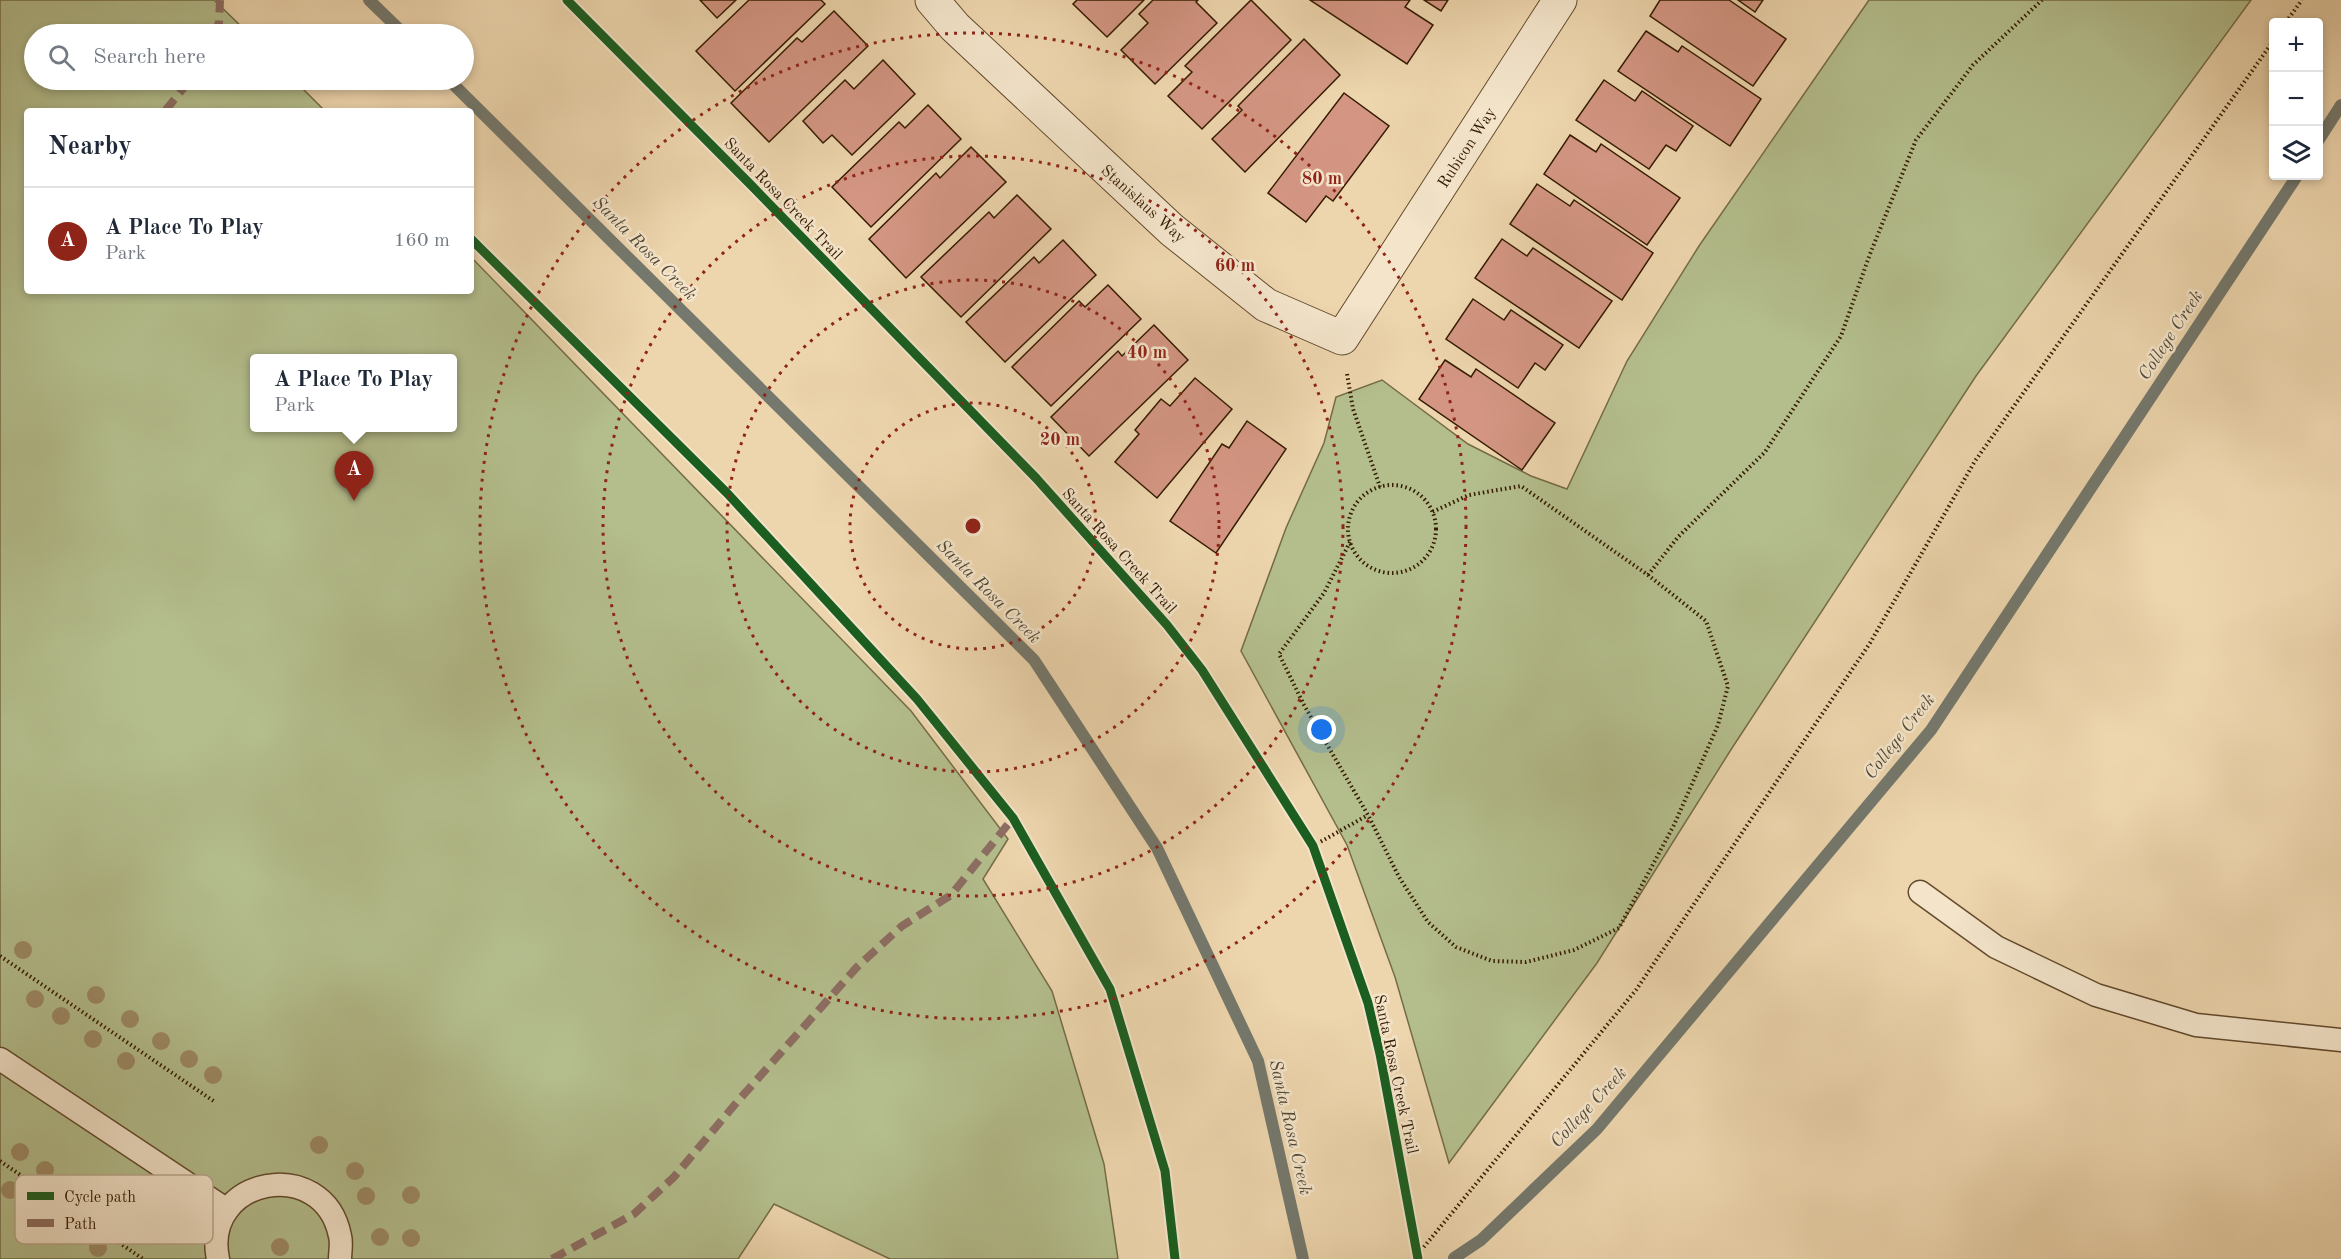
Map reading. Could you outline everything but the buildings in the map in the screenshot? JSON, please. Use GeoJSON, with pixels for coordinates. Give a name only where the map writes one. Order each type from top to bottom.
{"type":"FeatureCollection","features":[{"type":"Feature","properties":{"kind":"street","name":"Stanislaus Way"},"geometry":{"type":"LineString","coordinates":[[932,0],[955,27],[1172,230],[1266,305],[1342,338]]}},
{"type":"Feature","properties":{"kind":"street","name":"Rubicon Way"},"geometry":{"type":"LineString","coordinates":[[1342,338],[1560,0]]}},
{"type":"Feature","properties":{"kind":"lane"},"geometry":{"type":"LineString","coordinates":[[1920,892],[1996,947],[2096,994],[2196,1025],[2341,1040]]}},
{"type":"Feature","properties":{"kind":"lane"},"geometry":{"type":"LineString","coordinates":[[0,1059],[174,1175]]}},
{"type":"Feature","properties":{"kind":"lane"},"geometry":{"type":"LineString","coordinates":[[218,1259],[216,1248],[218,1228],[227,1210],[242,1195],[261,1185],[282,1183],[303,1189],[321,1200],[334,1217],[340,1237],[340,1259]]}},
{"type":"Feature","properties":{"kind":"lane"},"geometry":{"type":"LineString","coordinates":[[213,1201],[227,1210]]}},
{"type":"Feature","properties":{"kind":"path"},"geometry":{"type":"LineString","coordinates":[[1648,575],[1678,537],[1765,452],[1841,336],[1870,254],[1916,140],[1973,65],[2042,0]]}},
{"type":"Feature","properties":{"kind":"path"},"geometry":{"type":"LineString","coordinates":[[2289,18],[2302,0]]}},
{"type":"Feature","properties":{"kind":"path"},"geometry":{"type":"LineString","coordinates":[[1418,1256],[1636,990],[1870,643],[1975,461],[2269,47]]}},
{"type":"Feature","properties":{"kind":"path"},"geometry":{"type":"LineString","coordinates":[[1342,338],[1353,409],[1380,487]]}},
{"type":"Feature","properties":{"kind":"path"},"geometry":{"type":"LineString","coordinates":[[1400,486],[1413,491],[1424,500],[1432,512],[1436,526],[1434,541],[1428,554],[1418,565],[1405,572],[1390,573],[1376,570],[1363,563],[1354,552],[1350,542],[1348,524],[1352,510],[1360,498],[1380,487],[1400,486]]}},
{"type":"Feature","properties":{"kind":"path"},"geometry":{"type":"LineString","coordinates":[[1350,542],[1324,593],[1279,654],[1304,705],[1368,815],[1400,877],[1428,922],[1456,948],[1492,961],[1526,962],[1574,950],[1619,928],[1674,825],[1718,725],[1728,686],[1706,621],[1648,575],[1521,486],[1469,495],[1432,512]]}},
{"type":"Feature","properties":{"kind":"path"},"geometry":{"type":"LineString","coordinates":[[1313,846],[1368,815]]}},
{"type":"Feature","properties":{"kind":"path"},"geometry":{"type":"LineString","coordinates":[[1307,836],[1317,857]]}},
{"type":"Feature","properties":{"kind":"path"},"geometry":{"type":"LineString","coordinates":[[0,957],[214,1102]]}},
{"type":"Feature","properties":{"kind":"path"},"geometry":{"type":"LineString","coordinates":[[0,1161],[20,1175]]}},
{"type":"Feature","properties":{"kind":"path"},"geometry":{"type":"LineString","coordinates":[[1416,1242],[1418,1256]]}},
{"type":"Feature","properties":{"kind":"path"},"geometry":{"type":"LineString","coordinates":[[121,1244],[143,1259]]}},
{"type":"Feature","properties":{"kind":"green space"},"geometry":{"type":"Polygon","coordinates":[[[0,0],[214,0],[239,24],[24,24],[24,90],[304,90],[322,108],[24,108],[24,294],[474,294],[474,260],[911,711],[1008,839],[983,879],[1052,991],[1104,1164],[1118,1259],[890,1259],[774,1204],[738,1259],[0,1259],[0,0]]]}},
{"type":"Feature","properties":{"kind":"green space"},"geometry":{"type":"Polygon","coordinates":[[[1869,0],[2251,0],[1976,376],[1732,748],[1597,963],[1449,1163],[1395,977],[1347,845],[1241,651],[1286,528],[1324,443],[1336,397],[1382,380],[1468,444],[1531,476],[1567,489],[1627,361],[1699,246],[1869,0]]]}},
{"type":"Feature","properties":{"kind":"waterway","name":"Santa Rosa Creek"},"geometry":{"type":"LineString","coordinates":[[369,0],[394,24]]}},
{"type":"Feature","properties":{"kind":"waterway","name":"Santa Rosa Creek"},"geometry":{"type":"LineString","coordinates":[[459,90],[1034,660],[1157,848],[1258,1061],[1303,1259]]}},
{"type":"Feature","properties":{"kind":"waterway","name":"College Creek"},"geometry":{"type":"LineString","coordinates":[[2323,133],[2341,105]]}},
{"type":"Feature","properties":{"kind":"waterway","name":"College Creek"},"geometry":{"type":"LineString","coordinates":[[1454,1258],[1481,1240],[1597,1129],[1931,730],[2294,180]]}},
{"type":"Feature","properties":{"kind":"marked path"},"geometry":{"type":"LineString","coordinates":[[218,24],[220,0]]}},
{"type":"Feature","properties":{"kind":"marked path"},"geometry":{"type":"LineString","coordinates":[[167,108],[182,90]]}},
{"type":"Feature","properties":{"kind":"marked path"},"geometry":{"type":"LineString","coordinates":[[552,1259],[634,1214],[674,1177],[857,967],[902,926],[951,895],[1013,818]]}},
{"type":"Feature","properties":{"kind":"cycle path","name":"Santa Rosa Creek Trail"},"geometry":{"type":"LineString","coordinates":[[567,0],[1036,478],[1167,625],[1202,670],[1313,846],[1368,1003],[1380,1054],[1418,1259]]}},
{"type":"Feature","properties":{"kind":"cycle path"},"geometry":{"type":"LineString","coordinates":[[474,242],[727,493],[917,699],[1013,818],[1110,989],[1165,1171],[1175,1259]]}},
{"type":"Feature","properties":{"kind":"place","name":"A Place To Play"},"geometry":{"type":"Point","coordinates":[354,501]}}]}
